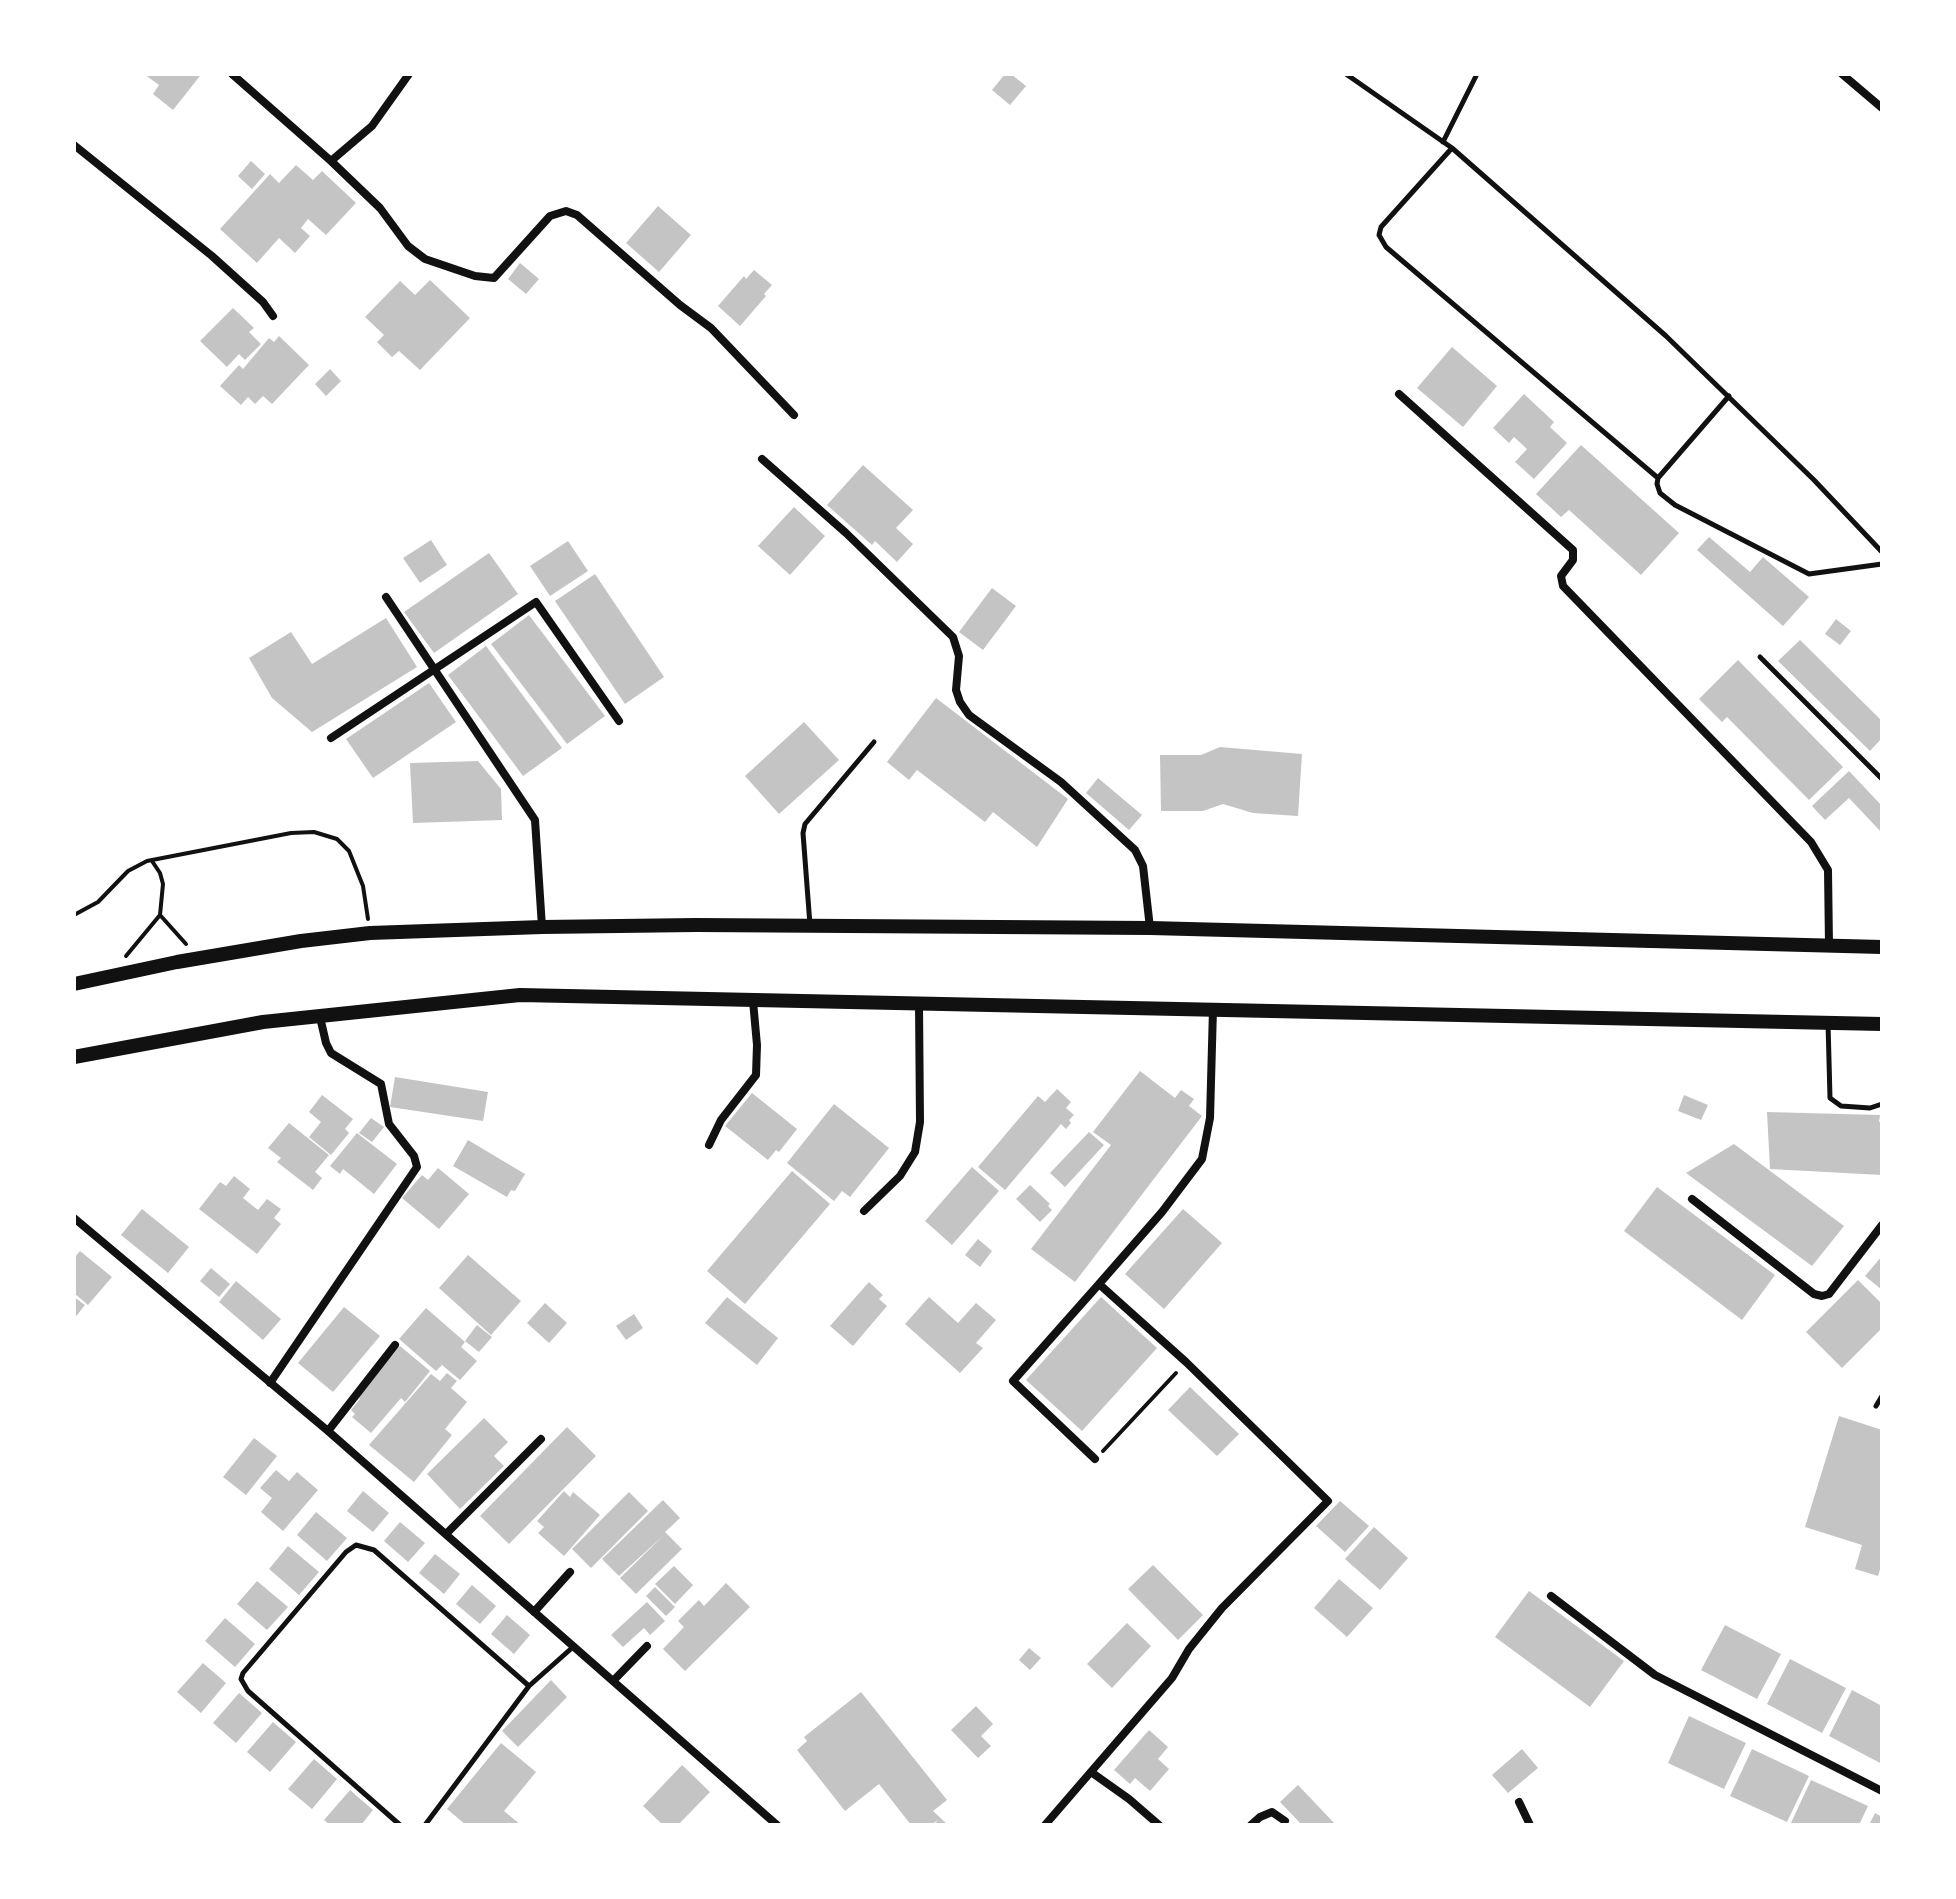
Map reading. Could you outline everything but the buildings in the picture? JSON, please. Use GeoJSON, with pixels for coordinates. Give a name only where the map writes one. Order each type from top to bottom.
{"type":"FeatureCollection","features":[{"type":"Feature","properties":{"kind":"main road"},"geometry":{"type":"LineString","coordinates":[[74,984],[301,941],[370,933],[542,927],[1150,928],[1882,947]]}},
{"type":"Feature","properties":{"kind":"main road"},"geometry":{"type":"LineString","coordinates":[[74,1057],[263,1022],[520,995],[1882,1024]]}},
{"type":"Feature","properties":{"kind":"street"},"geometry":{"type":"LineString","coordinates":[[232,74],[380,208],[415,253],[475,276],[498,276],[550,216],[561,211],[573,213],[711,328],[794,415]]}},
{"type":"Feature","properties":{"kind":"street"},"geometry":{"type":"LineString","coordinates":[[331,161],[372,126],[409,74]]}},
{"type":"Feature","properties":{"kind":"street"},"geometry":{"type":"LineString","coordinates":[[1842,74],[1882,108]]}},
{"type":"Feature","properties":{"kind":"street"},"geometry":{"type":"LineString","coordinates":[[74,145],[212,256],[257,296],[273,316]]}},
{"type":"Feature","properties":{"kind":"street"},"geometry":{"type":"LineString","coordinates":[[1399,394],[1573,550],[1573,560],[1561,576],[1563,586],[1811,842],[1828,870],[1829,945]]}},
{"type":"Feature","properties":{"kind":"street"},"geometry":{"type":"LineString","coordinates":[[762,459],[857,543],[953,637],[959,656],[956,690],[969,715],[1061,782],[1135,850],[1143,866],[1150,928]]}},
{"type":"Feature","properties":{"kind":"street"},"geometry":{"type":"LineString","coordinates":[[386,597],[535,820],[542,927]]}},
{"type":"Feature","properties":{"kind":"street"},"geometry":{"type":"LineString","coordinates":[[331,738],[536,602],[619,721]]}},
{"type":"Feature","properties":{"kind":"street"},"geometry":{"type":"LineString","coordinates":[[709,1145],[721,1120],[756,1075],[753,1001]]}},
{"type":"Feature","properties":{"kind":"street"},"geometry":{"type":"LineString","coordinates":[[864,1211],[905,1170],[917,1145],[920,1122],[919,1004]]}},
{"type":"Feature","properties":{"kind":"street"},"geometry":{"type":"LineString","coordinates":[[1095,1459],[1013,1381],[1162,1212],[1202,1159],[1210,1118],[1213,1008]]}},
{"type":"Feature","properties":{"kind":"street"},"geometry":{"type":"LineString","coordinates":[[270,1383],[417,1167],[414,1156],[389,1124],[381,1084],[331,1053],[320,1017]]}},
{"type":"Feature","properties":{"kind":"street"},"geometry":{"type":"LineString","coordinates":[[1692,1199],[1814,1294],[1822,1296],[1829,1294],[1882,1225]]}},
{"type":"Feature","properties":{"kind":"street"},"geometry":{"type":"LineString","coordinates":[[74,1218],[328,1431],[777,1825]]}},
{"type":"Feature","properties":{"kind":"street"},"geometry":{"type":"LineString","coordinates":[[1045,1825],[1172,1678],[1189,1649],[1222,1608],[1328,1501],[1186,1362],[1099,1284]]}},
{"type":"Feature","properties":{"kind":"street"},"geometry":{"type":"LineString","coordinates":[[328,1431],[395,1345]]}},
{"type":"Feature","properties":{"kind":"street"},"geometry":{"type":"LineString","coordinates":[[446,1534],[541,1439]]}},
{"type":"Feature","properties":{"kind":"street"},"geometry":{"type":"LineString","coordinates":[[534,1612],[570,1572]]}},
{"type":"Feature","properties":{"kind":"street"},"geometry":{"type":"LineString","coordinates":[[1551,1596],[1655,1675],[1882,1791]]}},
{"type":"Feature","properties":{"kind":"street"},"geometry":{"type":"LineString","coordinates":[[613,1681],[647,1646]]}},
{"type":"Feature","properties":{"kind":"street"},"geometry":{"type":"LineString","coordinates":[[1091,1772],[1159,1825]]}},
{"type":"Feature","properties":{"kind":"street"},"geometry":{"type":"LineString","coordinates":[[1519,1802],[1530,1825]]}},
{"type":"Feature","properties":{"kind":"street"},"geometry":{"type":"LineString","coordinates":[[1251,1825],[1272,1812],[1285,1821]]}},
{"type":"Feature","properties":{"kind":"lane"},"geometry":{"type":"LineString","coordinates":[[1346,74],[1452,148],[1666,336],[1814,480],[1882,552]]}},
{"type":"Feature","properties":{"kind":"lane"},"geometry":{"type":"LineString","coordinates":[[1443,142],[1477,74]]}},
{"type":"Feature","properties":{"kind":"lane"},"geometry":{"type":"LineString","coordinates":[[1452,148],[1383,223],[1379,235],[1382,243],[1658,478]]}},
{"type":"Feature","properties":{"kind":"lane"},"geometry":{"type":"LineString","coordinates":[[1729,396],[1658,478],[1660,493],[1675,505],[1803,572],[1821,574],[1882,564]]}},
{"type":"Feature","properties":{"kind":"lane"},"geometry":{"type":"LineString","coordinates":[[1760,657],[1882,779]]}},
{"type":"Feature","properties":{"kind":"lane"},"geometry":{"type":"LineString","coordinates":[[811,926],[803,833],[805,824],[874,742]]}},
{"type":"Feature","properties":{"kind":"lane"},"geometry":{"type":"LineString","coordinates":[[1827,1023],[1830,1098],[1841,1106],[1870,1108],[1882,1104]]}},
{"type":"Feature","properties":{"kind":"lane"},"geometry":{"type":"LineString","coordinates":[[1876,1406],[1882,1396]]}},
{"type":"Feature","properties":{"kind":"lane"},"geometry":{"type":"LineString","coordinates":[[400,1825],[248,1691],[241,1679],[346,1552],[358,1545],[376,1552],[529,1686]]}},
{"type":"Feature","properties":{"kind":"lane"},"geometry":{"type":"LineString","coordinates":[[428,1824],[529,1686],[573,1646]]}},
{"type":"Feature","properties":{"kind":"path"},"geometry":{"type":"LineString","coordinates":[[74,915],[98,902],[132,868],[152,861],[291,833],[314,832],[329,835],[345,847],[357,866],[370,933]]}},
{"type":"Feature","properties":{"kind":"path"},"geometry":{"type":"LineString","coordinates":[[112,975],[160,915],[163,884],[152,861]]}},
{"type":"Feature","properties":{"kind":"path"},"geometry":{"type":"LineString","coordinates":[[160,915],[199,958]]}},
{"type":"Feature","properties":{"kind":"path"},"geometry":{"type":"LineString","coordinates":[[1095,1459],[1186,1362]]}}]}
